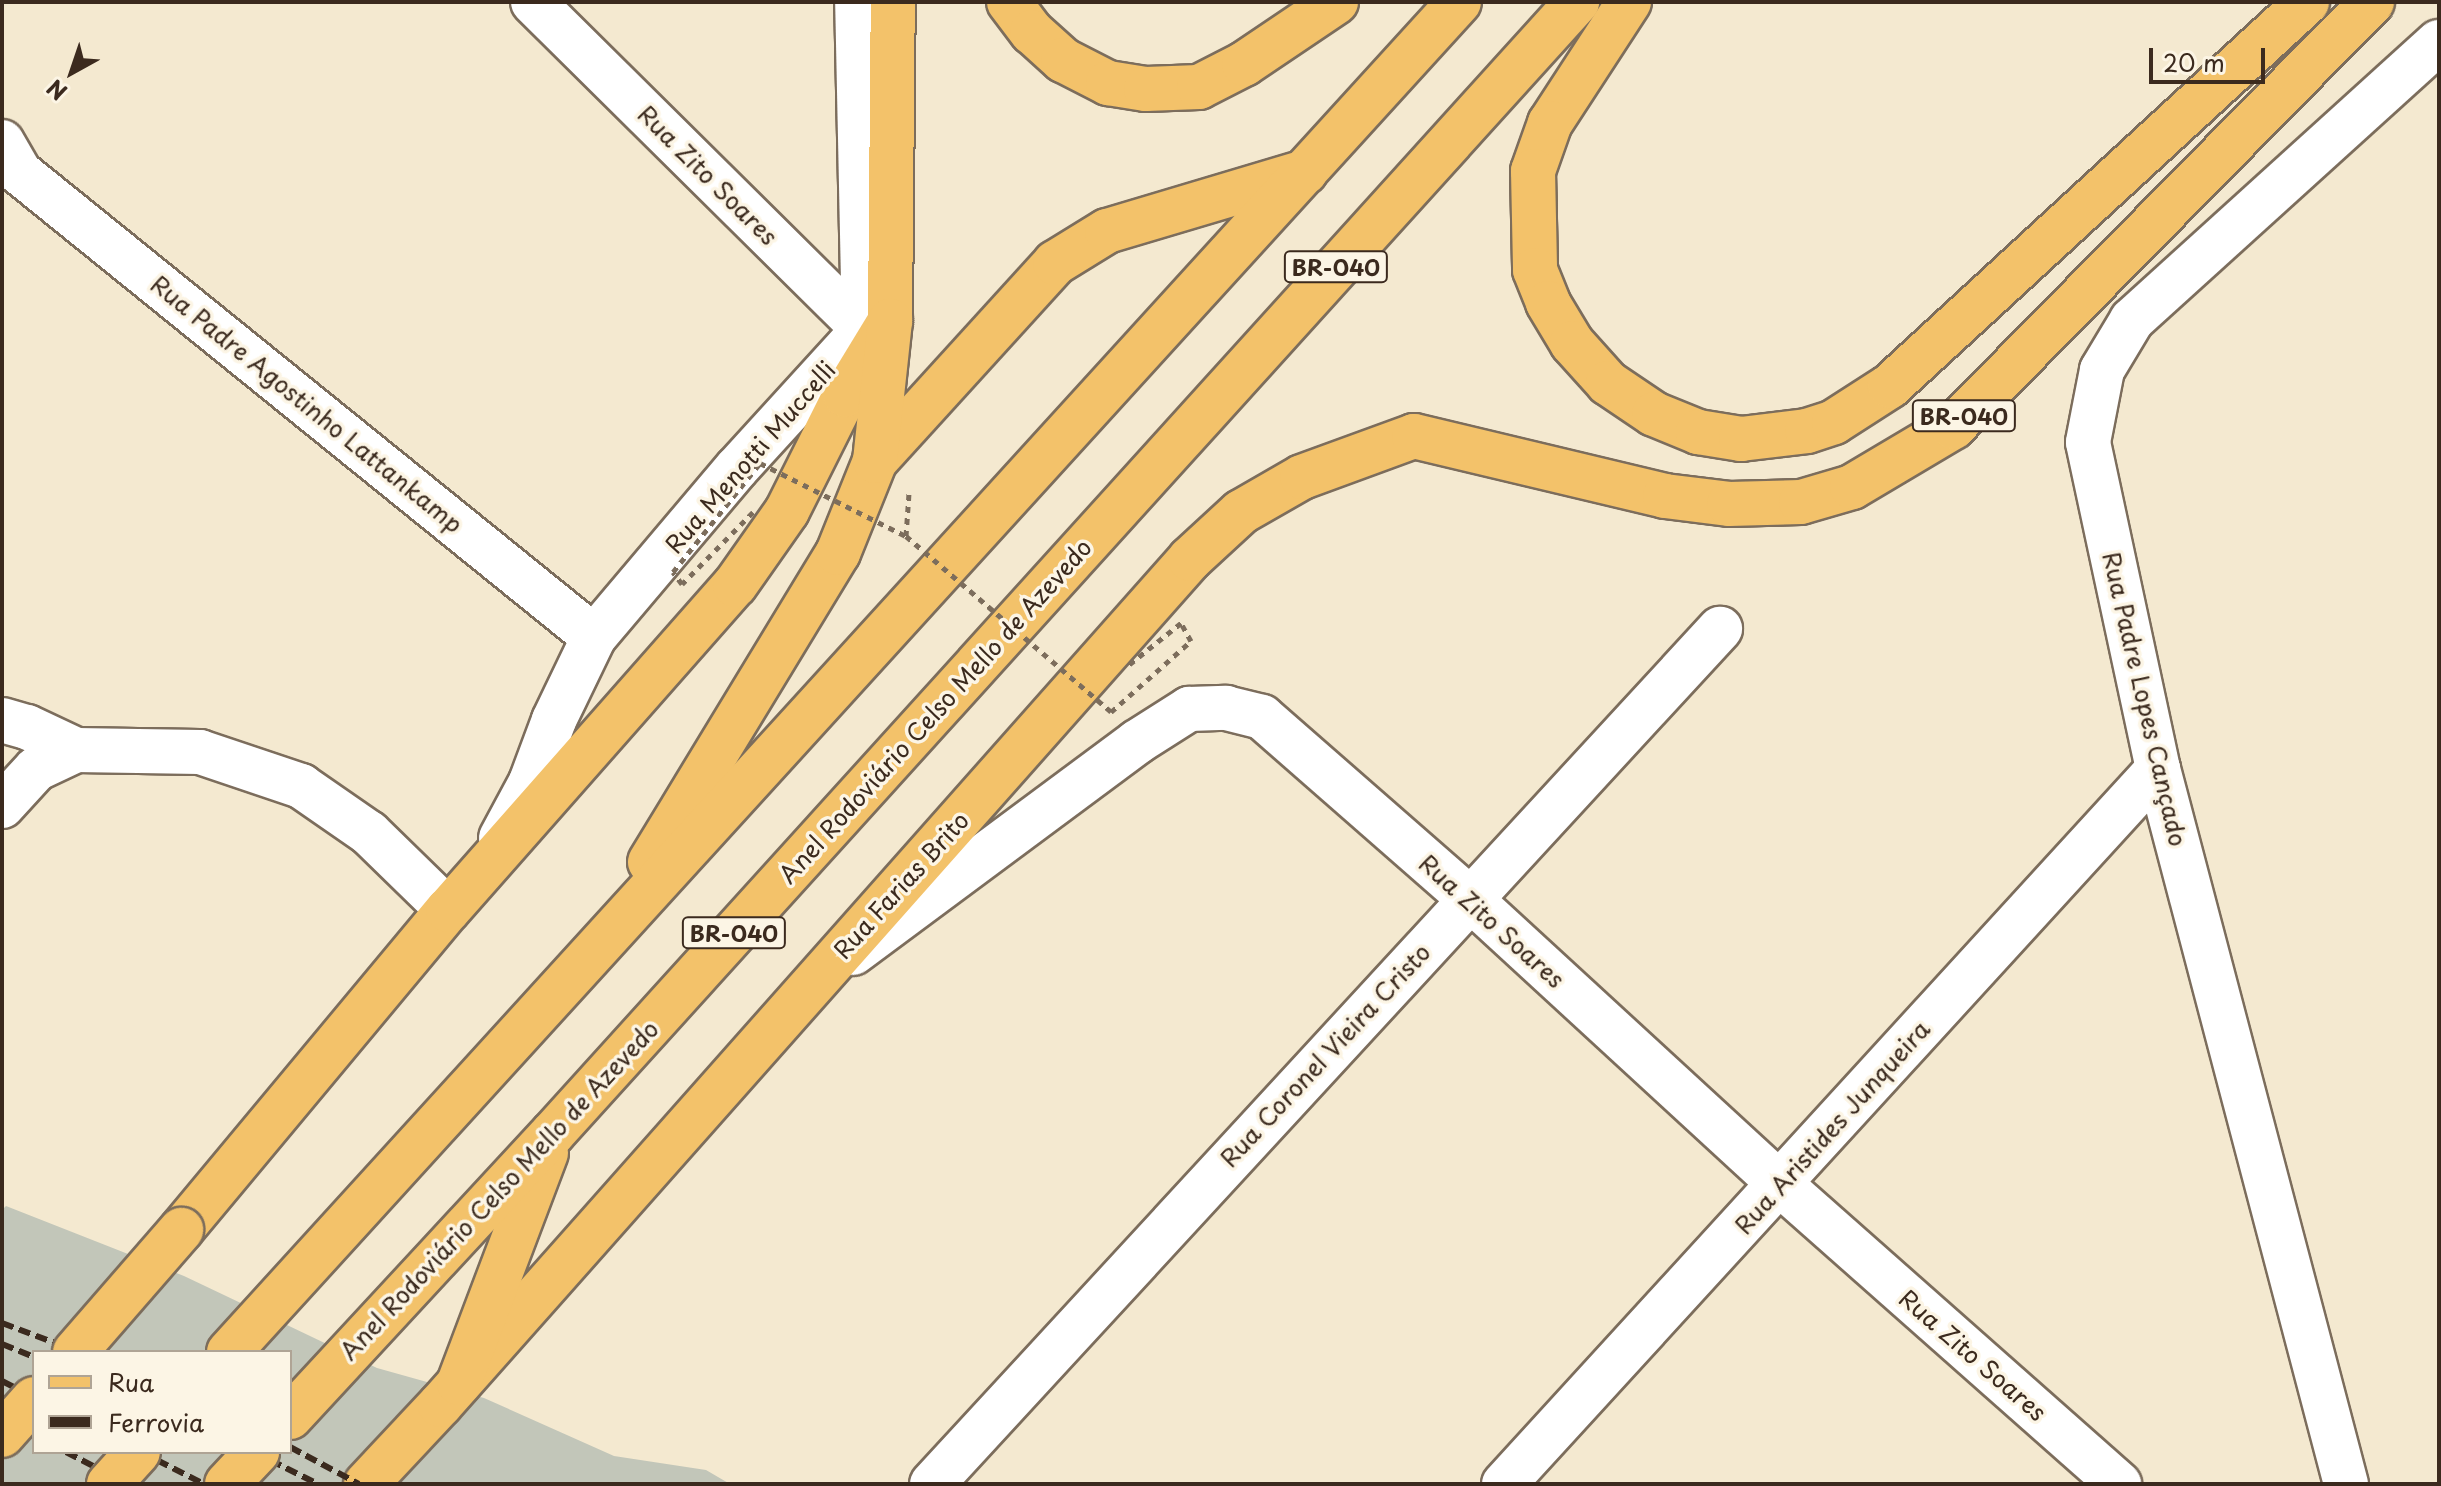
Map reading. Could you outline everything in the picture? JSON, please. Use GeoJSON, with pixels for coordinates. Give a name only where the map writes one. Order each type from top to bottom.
{"type":"FeatureCollection","features":[{"type":"Feature","properties":{"kind":"main road"},"geometry":{"type":"LineString","coordinates":[[875,461],[877,325],[893,2]]}},
{"type":"Feature","properties":{"kind":"main road"},"geometry":{"type":"LineString","coordinates":[[1009,2],[1032,32],[1063,60],[1108,83],[1146,89],[1199,87],[1244,64],[1336,2]]}},
{"type":"Feature","properties":{"kind":"main road","name":"BR-040"},"geometry":{"type":"LineString","coordinates":[[231,1350],[1459,2]]}},
{"type":"Feature","properties":{"kind":"main road","name":"Anel Rodoviário Celso Mello de Azevedo"},"geometry":{"type":"LineString","coordinates":[[292,1415],[553,1133],[1577,2]]}},
{"type":"Feature","properties":{"kind":"main road"},"geometry":{"type":"LineString","coordinates":[[1629,2],[1550,123],[1533,171],[1535,270],[1548,303],[1572,343],[1608,383],[1669,420],[1698,432],[1741,439],[1807,431],[1834,422],[1890,386],[2307,2]]}},
{"type":"Feature","properties":{"kind":"main road","name":"Rua Farias Brito"},"geometry":{"type":"LineString","coordinates":[[366,1484],[450,1394],[1190,559],[1241,512],[1302,477],[1414,436],[1665,496],[1703,501],[1801,502],[1852,487],[1953,427],[2372,2]]}},
{"type":"Feature","properties":{"kind":"main road"},"geometry":{"type":"LineString","coordinates":[[597,948],[838,553],[875,461],[1055,263],[1107,231],[1305,172]]}},
{"type":"Feature","properties":{"kind":"main road"},"geometry":{"type":"LineString","coordinates":[[77,1350],[448,910],[735,585],[787,511],[877,325]]}},
{"type":"Feature","properties":{"kind":"main road"},"geometry":{"type":"LineString","coordinates":[[450,1394],[553,1133]]}},
{"type":"Feature","properties":{"kind":"main road"},"geometry":{"type":"LineString","coordinates":[[2,1435],[32,1401]]}},
{"type":"Feature","properties":{"kind":"main road"},"geometry":{"type":"LineString","coordinates":[[109,1484],[136,1454]]}},
{"type":"Feature","properties":{"kind":"main road"},"geometry":{"type":"LineString","coordinates":[[227,1484],[255,1454]]}},
{"type":"Feature","properties":{"kind":"street","name":"Rua Zito Soares"},"geometry":{"type":"LineString","coordinates":[[533,2],[877,325]]}},
{"type":"Feature","properties":{"kind":"street"},"geometry":{"type":"LineString","coordinates":[[857,2],[877,325]]}},
{"type":"Feature","properties":{"kind":"street","name":"Rua Padre Lopes Cançado"},"geometry":{"type":"LineString","coordinates":[[2346,1484],[2158,769],[2088,442],[2102,370],[2132,320],[2439,42]]}},
{"type":"Feature","properties":{"kind":"street","name":"Rua Padre Agostinho Lattankamp"},"geometry":{"type":"LineString","coordinates":[[8,162],[594,637]]}},
{"type":"Feature","properties":{"kind":"street","name":"Rua Menotti Muccelli"},"geometry":{"type":"LineString","coordinates":[[484,871],[531,782],[554,720],[594,637],[737,468],[877,325]]}},
{"type":"Feature","properties":{"kind":"street","name":"Rua Coronel Vieira Cristo"},"geometry":{"type":"LineString","coordinates":[[932,1484],[1720,629]]}},
{"type":"Feature","properties":{"kind":"street","name":"Rua Zito Soares"},"geometry":{"type":"LineString","coordinates":[[816,981],[1137,742],[1189,709],[1226,708],[1262,717],[1469,898],[2103,1479]]}},
{"type":"Feature","properties":{"kind":"street"},"geometry":{"type":"LineString","coordinates":[[2,720],[27,727],[76,750],[200,752],[301,786],[369,833],[448,910]]}},
{"type":"Feature","properties":{"kind":"street"},"geometry":{"type":"LineString","coordinates":[[2,806],[36,769],[76,750]]}},
{"type":"Feature","properties":{"kind":"street","name":"Rua Aristides Junqueira"},"geometry":{"type":"LineString","coordinates":[[1504,1484],[2158,769]]}},
{"type":"Feature","properties":{"kind":"path"},"geometry":{"type":"LineString","coordinates":[[753,512],[682,584],[673,572],[760,463],[906,536],[1111,712],[1191,641],[1181,623],[1126,667]]}},
{"type":"Feature","properties":{"kind":"shaded area"},"geometry":{"type":"Polygon","coordinates":[[[6,1206],[184,1276],[377,1368],[484,1398],[614,1456],[706,1470],[730,1484],[2,1484],[2,1210],[6,1206]]]}},
{"type":"Feature","properties":{"kind":"railway"},"geometry":{"type":"LineString","coordinates":[[2,1323],[74,1350]]}},
{"type":"Feature","properties":{"kind":"railway"},"geometry":{"type":"LineString","coordinates":[[2,1344],[32,1356]]}},
{"type":"Feature","properties":{"kind":"railway"},"geometry":{"type":"LineString","coordinates":[[2,1381],[32,1396]]}},
{"type":"Feature","properties":{"kind":"railway"},"geometry":{"type":"LineString","coordinates":[[2,1419],[32,1435]]}},
{"type":"Feature","properties":{"kind":"railway"},"geometry":{"type":"LineString","coordinates":[[292,1448],[359,1484]]}},
{"type":"Feature","properties":{"kind":"railway"},"geometry":{"type":"LineString","coordinates":[[70,1454],[128,1484]]}},
{"type":"Feature","properties":{"kind":"railway"},"geometry":{"type":"LineString","coordinates":[[145,1454],[204,1484]]}},
{"type":"Feature","properties":{"kind":"railway"},"geometry":{"type":"LineString","coordinates":[[258,1454],[318,1484]]}}]}
